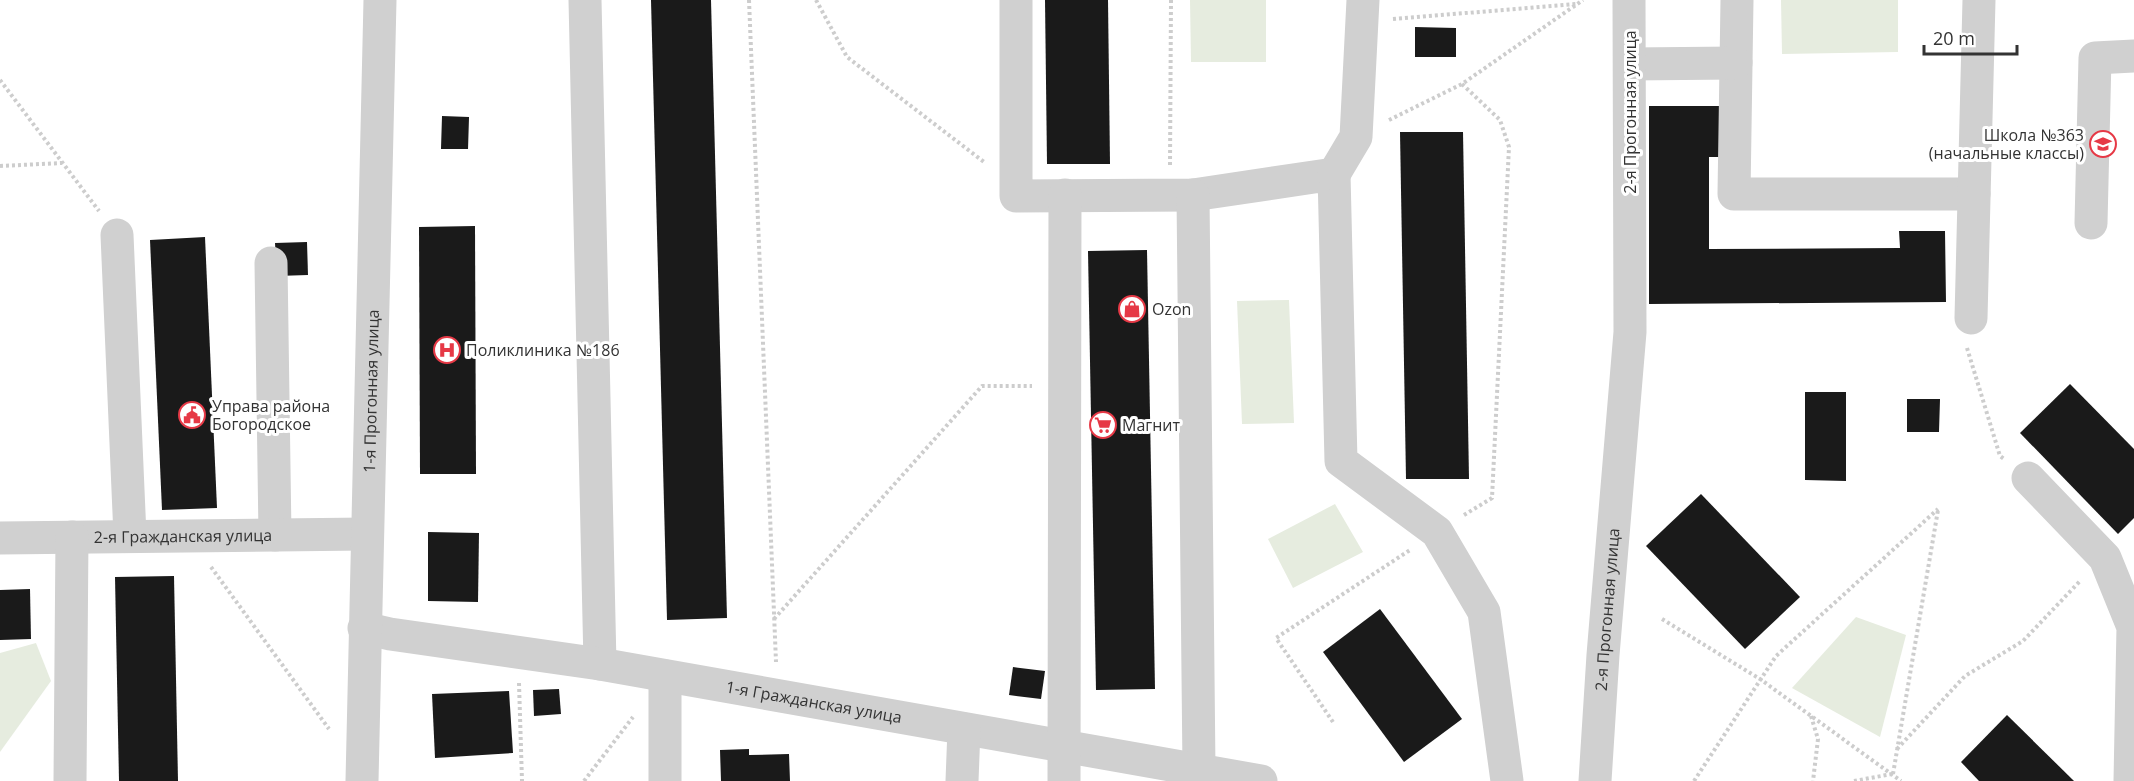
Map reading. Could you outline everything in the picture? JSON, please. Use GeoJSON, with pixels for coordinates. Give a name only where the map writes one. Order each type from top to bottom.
{"type":"FeatureCollection","features":[{"type":"Feature","properties":{"kind":"street","name":"1-я Прогонная улица"},"geometry":{"type":"LineString","coordinates":[[362,781],[380,0]]}},
{"type":"Feature","properties":{"kind":"street"},"geometry":{"type":"LineString","coordinates":[[585,0],[600,664]]}},
{"type":"Feature","properties":{"kind":"street"},"geometry":{"type":"LineString","coordinates":[[1016,0],[1016,196],[1181,195],[1334,174]]}},
{"type":"Feature","properties":{"kind":"street","name":"2-я Прогонная улица"},"geometry":{"type":"LineString","coordinates":[[1595,781],[1620,437],[1630,332],[1629,0]]}},
{"type":"Feature","properties":{"kind":"street"},"geometry":{"type":"LineString","coordinates":[[1737,0],[1734,194],[1974,194]]}},
{"type":"Feature","properties":{"kind":"street"},"geometry":{"type":"LineString","coordinates":[[1969,333],[1979,0]]}},
{"type":"Feature","properties":{"kind":"street"},"geometry":{"type":"LineString","coordinates":[[1362,11],[1356,136],[1334,174],[1341,461],[1437,532],[1484,612],[1507,781]]}},
{"type":"Feature","properties":{"kind":"street"},"geometry":{"type":"LineString","coordinates":[[2091,222],[2095,58],[2134,56]]}},
{"type":"Feature","properties":{"kind":"street"},"geometry":{"type":"LineString","coordinates":[[1630,64],[1736,63]]}},
{"type":"Feature","properties":{"kind":"street"},"geometry":{"type":"LineString","coordinates":[[1064,781],[1065,195]]}},
{"type":"Feature","properties":{"kind":"street"},"geometry":{"type":"LineString","coordinates":[[1181,195],[1199,770]]}},
{"type":"Feature","properties":{"kind":"street"},"geometry":{"type":"LineString","coordinates":[[117,235],[130,536]]}},
{"type":"Feature","properties":{"kind":"street"},"geometry":{"type":"LineString","coordinates":[[271,263],[275,535]]}},
{"type":"Feature","properties":{"kind":"street"},"geometry":{"type":"LineString","coordinates":[[2028,478],[2105,558],[2133,627],[2130,781]]}},
{"type":"Feature","properties":{"kind":"street","name":"2-я Гражданская улица"},"geometry":{"type":"LineString","coordinates":[[0,538],[366,534]]}},
{"type":"Feature","properties":{"kind":"street"},"geometry":{"type":"LineString","coordinates":[[70,781],[72,537]]}},
{"type":"Feature","properties":{"kind":"street","name":"1-я Гражданская улица"},"geometry":{"type":"LineString","coordinates":[[364,628],[390,634],[600,664],[1261,781]]}},
{"type":"Feature","properties":{"kind":"street"},"geometry":{"type":"LineString","coordinates":[[665,676],[665,781]]}},
{"type":"Feature","properties":{"kind":"street"},"geometry":{"type":"LineString","coordinates":[[962,781],[964,729]]}},
{"type":"Feature","properties":{"kind":"path"},"geometry":{"type":"LineString","coordinates":[[749,0],[777,696]]}},
{"type":"Feature","properties":{"kind":"path"},"geometry":{"type":"LineString","coordinates":[[816,0],[848,57],[980,158],[1016,196]]}},
{"type":"Feature","properties":{"kind":"path"},"geometry":{"type":"LineString","coordinates":[[1171,0],[1181,195]]}},
{"type":"Feature","properties":{"kind":"path"},"geometry":{"type":"LineString","coordinates":[[1356,136],[1462,84],[1583,0]]}},
{"type":"Feature","properties":{"kind":"path"},"geometry":{"type":"LineString","coordinates":[[1362,11],[1577,4]]}},
{"type":"Feature","properties":{"kind":"path"},"geometry":{"type":"LineString","coordinates":[[0,80],[117,235]]}},
{"type":"Feature","properties":{"kind":"path"},"geometry":{"type":"LineString","coordinates":[[1333,722],[1276,638],[1492,498],[1509,147],[1500,120],[1462,84]]}},
{"type":"Feature","properties":{"kind":"path"},"geometry":{"type":"LineString","coordinates":[[0,166],[63,163]]}},
{"type":"Feature","properties":{"kind":"path"},"geometry":{"type":"LineString","coordinates":[[1969,333],[2000,456],[2028,478]]}},
{"type":"Feature","properties":{"kind":"path"},"geometry":{"type":"LineString","coordinates":[[774,619],[982,386],[1065,385]]}},
{"type":"Feature","properties":{"kind":"path"},"geometry":{"type":"LineString","coordinates":[[1694,781],[1776,656],[1938,509],[1893,774]]}},
{"type":"Feature","properties":{"kind":"path"},"geometry":{"type":"LineString","coordinates":[[1897,749],[1965,676],[2023,641],[2070,590],[2105,558]]}},
{"type":"Feature","properties":{"kind":"path"},"geometry":{"type":"LineString","coordinates":[[207,561],[329,729]]}},
{"type":"Feature","properties":{"kind":"path"},"geometry":{"type":"LineString","coordinates":[[1662,619],[1760,679],[1901,781]]}},
{"type":"Feature","properties":{"kind":"path"},"geometry":{"type":"LineString","coordinates":[[518,652],[522,781]]}},
{"type":"Feature","properties":{"kind":"path"},"geometry":{"type":"LineString","coordinates":[[584,781],[665,676]]}},
{"type":"Feature","properties":{"kind":"path"},"geometry":{"type":"LineString","coordinates":[[1810,715],[1818,739],[1813,781]]}},
{"type":"Feature","properties":{"kind":"path"},"geometry":{"type":"LineString","coordinates":[[1854,781],[1893,774]]}},
{"type":"Feature","properties":{"kind":"shaded area"},"geometry":{"type":"Polygon","coordinates":[[[1190,0],[1266,0],[1266,62],[1191,62],[1190,0]]]}},
{"type":"Feature","properties":{"kind":"shaded area"},"geometry":{"type":"Polygon","coordinates":[[[1781,0],[1898,0],[1898,52],[1782,54],[1781,0]]]}},
{"type":"Feature","properties":{"kind":"shaded area"},"geometry":{"type":"Polygon","coordinates":[[[1289,300],[1294,423],[1242,424],[1237,301],[1289,300]]]}},
{"type":"Feature","properties":{"kind":"shaded area"},"geometry":{"type":"Polygon","coordinates":[[[1335,504],[1363,552],[1293,588],[1268,539],[1335,504]]]}},
{"type":"Feature","properties":{"kind":"shaded area"},"geometry":{"type":"Polygon","coordinates":[[[1856,617],[1906,635],[1880,737],[1792,688],[1856,617]]]}},
{"type":"Feature","properties":{"kind":"shaded area"},"geometry":{"type":"Polygon","coordinates":[[[36,643],[51,681],[0,752],[0,653],[36,643]]]}},
{"type":"Feature","properties":{"kind":"building"},"geometry":{"type":"Polygon","coordinates":[[[651,0],[711,0],[727,618],[667,620],[651,0]]]}},
{"type":"Feature","properties":{"kind":"building"},"geometry":{"type":"Polygon","coordinates":[[[1045,0],[1108,0],[1110,164],[1047,164],[1045,0]]]}},
{"type":"Feature","properties":{"kind":"building"},"geometry":{"type":"Polygon","coordinates":[[[1415,27],[1456,28],[1456,57],[1415,57],[1415,27]]]}},
{"type":"Feature","properties":{"kind":"building"},"geometry":{"type":"Polygon","coordinates":[[[1649,106],[1723,106],[1723,157],[1709,157],[1709,249],[1900,248],[1899,231],[1945,231],[1946,302],[1649,304],[1649,106]]]}},
{"type":"Feature","properties":{"kind":"building"},"geometry":{"type":"Polygon","coordinates":[[[442,116],[469,117],[468,149],[441,149],[442,116]]]}},
{"type":"Feature","properties":{"kind":"building"},"geometry":{"type":"Polygon","coordinates":[[[1400,132],[1463,132],[1469,479],[1406,479],[1400,132]]]}},
{"type":"Feature","properties":{"kind":"building","name":"Поликлиника №186"},"geometry":{"type":"Polygon","coordinates":[[[475,226],[476,474],[420,474],[419,227],[475,226]]]}},
{"type":"Feature","properties":{"kind":"building"},"geometry":{"type":"Polygon","coordinates":[[[205,237],[217,508],[162,510],[150,240],[205,237]]]}},
{"type":"Feature","properties":{"kind":"building"},"geometry":{"type":"Polygon","coordinates":[[[307,242],[308,275],[277,276],[275,243],[307,242]]]}},
{"type":"Feature","properties":{"kind":"building"},"geometry":{"type":"Polygon","coordinates":[[[1147,250],[1155,689],[1096,690],[1088,251],[1147,250]]]}},
{"type":"Feature","properties":{"kind":"building"},"geometry":{"type":"Polygon","coordinates":[[[2070,384],[2134,449],[2134,518],[2118,534],[2020,433],[2070,384]]]}},
{"type":"Feature","properties":{"kind":"building"},"geometry":{"type":"Polygon","coordinates":[[[1805,392],[1846,392],[1846,481],[1805,480],[1805,392]]]}},
{"type":"Feature","properties":{"kind":"building"},"geometry":{"type":"Polygon","coordinates":[[[1907,399],[1940,399],[1939,432],[1907,432],[1907,399]]]}},
{"type":"Feature","properties":{"kind":"building"},"geometry":{"type":"Polygon","coordinates":[[[1701,494],[1800,597],[1745,649],[1646,546],[1701,494]]]}},
{"type":"Feature","properties":{"kind":"building"},"geometry":{"type":"Polygon","coordinates":[[[428,532],[479,533],[478,602],[428,601],[428,532]]]}},
{"type":"Feature","properties":{"kind":"building"},"geometry":{"type":"Polygon","coordinates":[[[174,576],[178,781],[119,781],[115,577],[174,576]]]}},
{"type":"Feature","properties":{"kind":"building"},"geometry":{"type":"Polygon","coordinates":[[[30,589],[31,639],[0,640],[0,590],[30,589]]]}},
{"type":"Feature","properties":{"kind":"building"},"geometry":{"type":"Polygon","coordinates":[[[1380,609],[1462,719],[1404,762],[1323,652],[1380,609]]]}},
{"type":"Feature","properties":{"kind":"building"},"geometry":{"type":"Polygon","coordinates":[[[1013,667],[1045,671],[1041,699],[1009,695],[1013,667]]]}},
{"type":"Feature","properties":{"kind":"building"},"geometry":{"type":"Polygon","coordinates":[[[559,689],[561,714],[534,716],[533,690],[559,689]]]}},
{"type":"Feature","properties":{"kind":"building"},"geometry":{"type":"Polygon","coordinates":[[[509,691],[513,753],[435,758],[432,694],[509,691]]]}},
{"type":"Feature","properties":{"kind":"building"},"geometry":{"type":"Polygon","coordinates":[[[2007,715],[2074,781],[1979,781],[1961,762],[2007,715]]]}},
{"type":"Feature","properties":{"kind":"building"},"geometry":{"type":"Polygon","coordinates":[[[749,749],[749,755],[789,754],[790,781],[721,781],[720,750],[749,749]]]}},
{"type":"Feature","properties":{"kind":"place","name":"Школа №363 (начальные классы)"},"geometry":{"type":"Point","coordinates":[2103,144]}},
{"type":"Feature","properties":{"kind":"place","name":"Ozon"},"geometry":{"type":"Point","coordinates":[1132,309]}},
{"type":"Feature","properties":{"kind":"place","name":"Поликлиника №186"},"geometry":{"type":"Point","coordinates":[447,350]}},
{"type":"Feature","properties":{"kind":"place","name":"Управа района Богородское"},"geometry":{"type":"Point","coordinates":[192,415]}},
{"type":"Feature","properties":{"kind":"place","name":"Магнит"},"geometry":{"type":"Point","coordinates":[1103,425]}}]}
